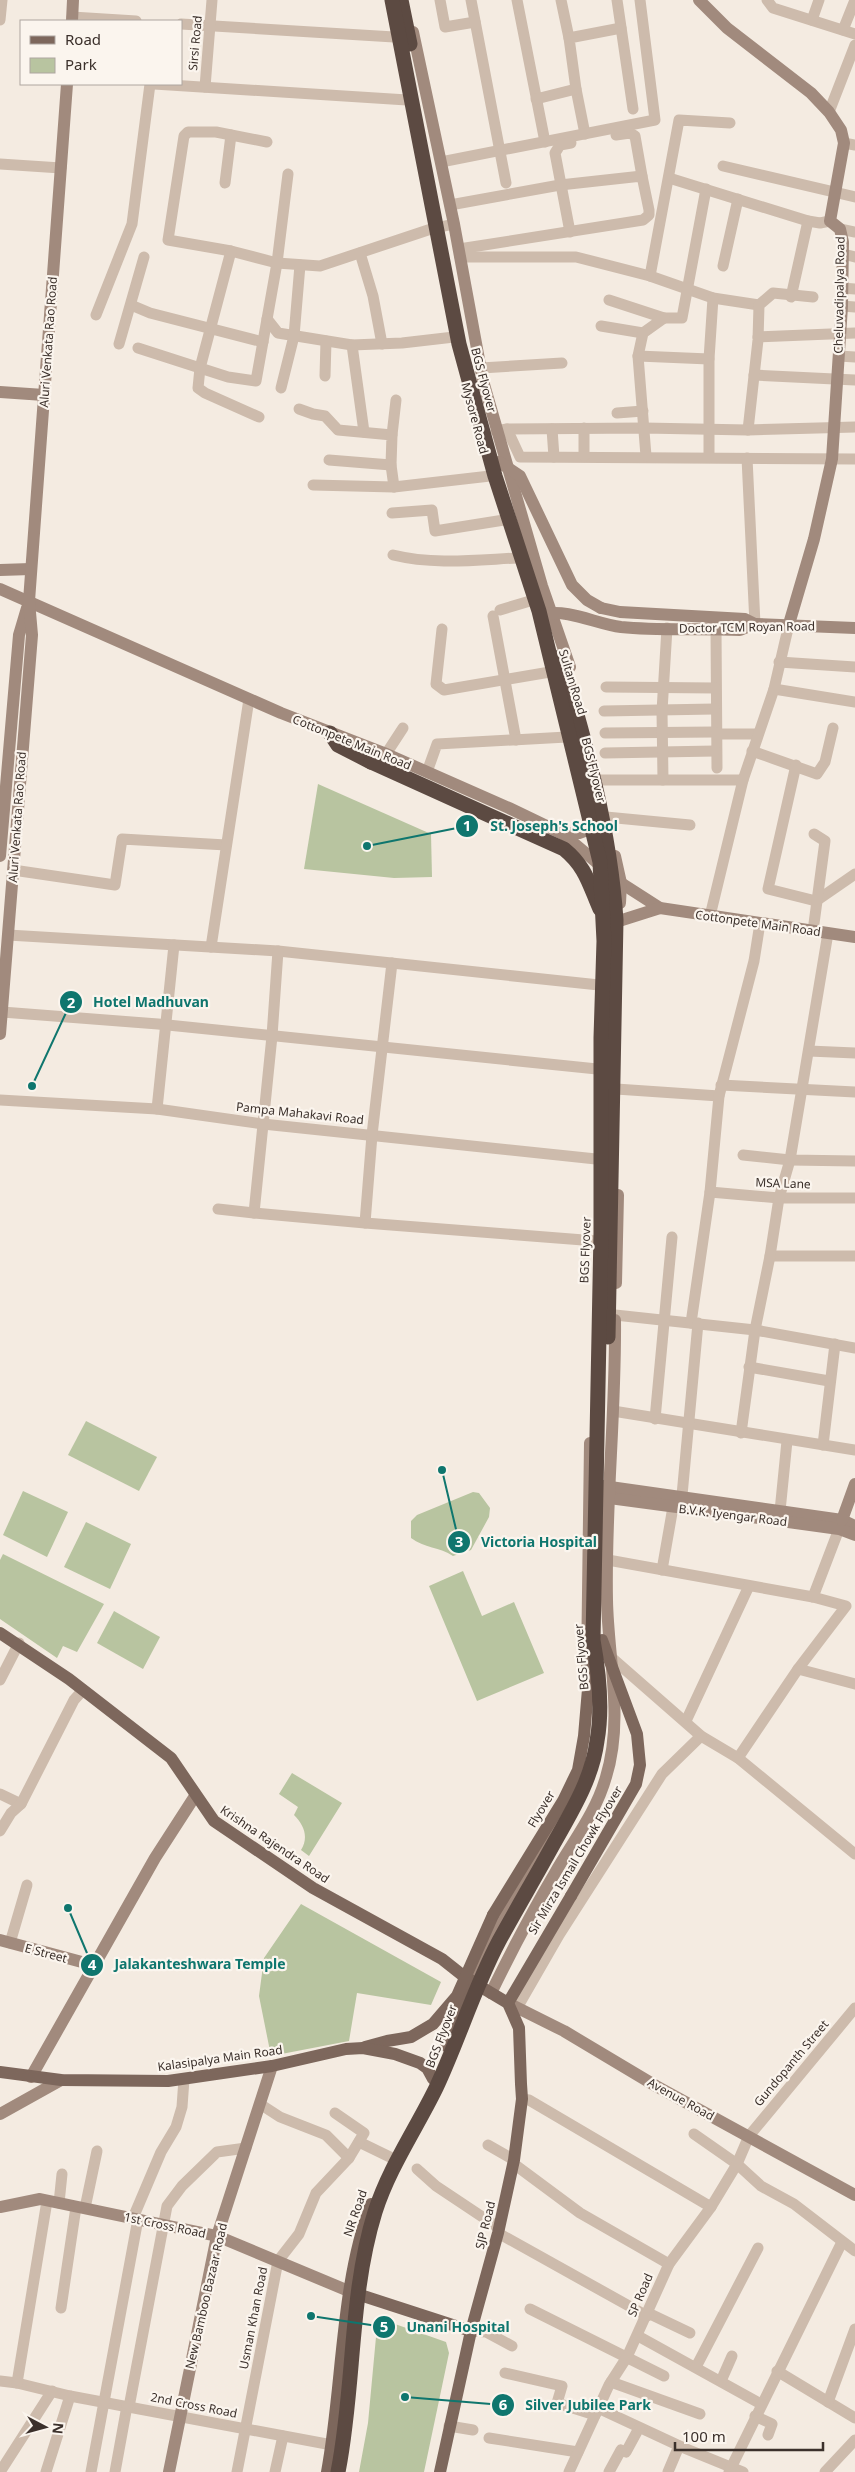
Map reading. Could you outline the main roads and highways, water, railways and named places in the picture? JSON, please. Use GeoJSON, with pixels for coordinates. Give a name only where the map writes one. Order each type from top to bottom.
{"type":"FeatureCollection","features":[{"type":"Feature","properties":{"kind":"highway","name":"BGS Flyover"},"geometry":{"type":"LineString","coordinates":[[338,2472],[348,2401],[360,2269],[376,2211],[384,2188],[436,2088],[473,1994],[499,1941],[575,1807],[586,1781],[597,1742],[600,1711],[597,1640],[601,1038],[612,920],[600,862],[539,611],[495,476],[460,344],[392,0]]}},
{"type":"Feature","properties":{"kind":"highway","name":"BGS Flyover"},"geometry":{"type":"LineString","coordinates":[[348,2472],[357,2408],[368,2270],[384,2212],[460,2056],[478,2001],[507,1943],[592,1788],[605,1743],[607,1714],[597,1640],[613,1172],[612,1037],[616,920],[614,888],[600,811],[571,692],[499,462],[468,349],[401,0]]}},
{"type":"Feature","properties":{"kind":"highway"},"geometry":{"type":"LineString","coordinates":[[330,734],[338,745],[371,762],[564,849],[576,858],[586,872],[612,920]]}},
{"type":"Feature","properties":{"kind":"main road"},"geometry":{"type":"LineString","coordinates":[[72,19],[73,0]]}},
{"type":"Feature","properties":{"kind":"main road","name":"Mysore Road"},"geometry":{"type":"LineString","coordinates":[[387,0],[454,337],[490,476],[530,601],[568,737],[597,864],[601,926],[585,1657],[592,1715],[585,1768],[568,1805],[493,1933],[469,1979]]}},
{"type":"Feature","properties":{"kind":"main road","name":"Mysore Road"},"geometry":{"type":"LineString","coordinates":[[406,0],[460,253],[481,368],[502,430],[512,484]]}},
{"type":"Feature","properties":{"kind":"main road","name":"Cheluvadipalya Road"},"geometry":{"type":"LineString","coordinates":[[699,0],[727,28],[811,93],[829,112],[850,144],[834,193],[830,221],[840,229],[849,256],[848,289],[842,306],[832,459],[814,539],[789,624]]}},
{"type":"Feature","properties":{"kind":"main road","name":"Aluri Venkata Rao Road"},"geometry":{"type":"LineString","coordinates":[[0,855],[4,741],[19,635],[28,601],[31,568],[67,85]]}},
{"type":"Feature","properties":{"kind":"main road"},"geometry":{"type":"LineString","coordinates":[[0,392],[44,395]]}},
{"type":"Feature","properties":{"kind":"main road"},"geometry":{"type":"LineString","coordinates":[[499,462],[520,476],[572,585],[587,600],[601,608],[620,612],[745,619],[755,624]]}},
{"type":"Feature","properties":{"kind":"main road","name":"Sultan Road"},"geometry":{"type":"LineString","coordinates":[[491,1993],[513,1947],[556,1871],[590,1817],[606,1776],[614,1724],[613,1659],[607,1602],[618,1242],[612,920],[621,883],[590,740],[570,664],[551,613],[512,484]]}},
{"type":"Feature","properties":{"kind":"main road"},"geometry":{"type":"LineString","coordinates":[[0,570],[31,568]]}},
{"type":"Feature","properties":{"kind":"main road","name":"Cottonpete Main Road"},"geometry":{"type":"LineString","coordinates":[[0,589],[330,734],[386,754],[563,834],[621,883],[660,908]]}},
{"type":"Feature","properties":{"kind":"main road","name":"Aluri Venkata Rao Road"},"geometry":{"type":"LineString","coordinates":[[0,1034],[32,635],[28,601]]}},
{"type":"Feature","properties":{"kind":"main road","name":"Doctor TCM Royan Road"},"geometry":{"type":"LineString","coordinates":[[534,616],[551,613],[566,614],[609,625],[667,628],[743,629],[755,624],[789,624],[855,628]]}},
{"type":"Feature","properties":{"kind":"main road"},"geometry":{"type":"LineString","coordinates":[[563,834],[589,830],[607,820]]}},
{"type":"Feature","properties":{"kind":"main road","name":"Cottonpete Main Road"},"geometry":{"type":"LineString","coordinates":[[612,920],[660,908],[855,937]]}},
{"type":"Feature","properties":{"kind":"main road"},"geometry":{"type":"LineString","coordinates":[[840,1525],[855,1484]]}},
{"type":"Feature","properties":{"kind":"main road","name":"B.V.K. Iyengar Road"},"geometry":{"type":"LineString","coordinates":[[588,1491],[610,1492],[678,1504],[855,1526]]}},
{"type":"Feature","properties":{"kind":"main road","name":"B.V.K. Iyengar Road"},"geometry":{"type":"LineString","coordinates":[[678,1504],[780,1511],[840,1525],[855,1536]]}},
{"type":"Feature","properties":{"kind":"main road","name":"Krishna Rajendra Road"},"geometry":{"type":"LineString","coordinates":[[0,1633],[19,1643],[171,1758],[195,1796],[214,1821],[304,1882],[442,1959],[491,1993]]}},
{"type":"Feature","properties":{"kind":"main road","name":"Sir Mirza Ismail Chowk Flyover"},"geometry":{"type":"LineString","coordinates":[[513,2006],[571,1896],[636,1784],[640,1765],[637,1734],[597,1640]]}},
{"type":"Feature","properties":{"kind":"main road","name":"Flyover"},"geometry":{"type":"LineString","coordinates":[[469,1979],[493,1915],[562,1801],[578,1770],[597,1640]]}},
{"type":"Feature","properties":{"kind":"main road"},"geometry":{"type":"LineString","coordinates":[[31,2077],[92,1965],[154,1858],[195,1796]]}},
{"type":"Feature","properties":{"kind":"main road","name":"E Street"},"geometry":{"type":"LineString","coordinates":[[5,1941],[92,1965]]}},
{"type":"Feature","properties":{"kind":"main road"},"geometry":{"type":"LineString","coordinates":[[363,2048],[386,2041],[411,2038],[433,2024],[469,1979]]}},
{"type":"Feature","properties":{"kind":"main road","name":"NR Road"},"geometry":{"type":"LineString","coordinates":[[327,2472],[351,2292],[362,2229],[374,2196],[433,2079],[469,1979]]}},
{"type":"Feature","properties":{"kind":"main road"},"geometry":{"type":"LineString","coordinates":[[491,1993],[513,2006]]}},
{"type":"Feature","properties":{"kind":"main road","name":"SJP Road"},"geometry":{"type":"LineString","coordinates":[[440,2472],[471,2331],[499,2230],[513,2163],[522,2100],[518,2028],[513,2006]]}},
{"type":"Feature","properties":{"kind":"main road","name":"Avenue Road"},"geometry":{"type":"LineString","coordinates":[[513,2006],[564,2031],[656,2086],[855,2195]]}},
{"type":"Feature","properties":{"kind":"main road","name":"Kalasipalya Main Road"},"geometry":{"type":"LineString","coordinates":[[0,2072],[61,2080],[168,2081],[272,2066],[346,2048],[363,2048],[395,2054],[420,2063],[427,2068],[433,2079]]}},
{"type":"Feature","properties":{"kind":"main road","name":"New Bamboo Bazaar Road"},"geometry":{"type":"LineString","coordinates":[[169,2472],[217,2236],[272,2066]]}},
{"type":"Feature","properties":{"kind":"main road"},"geometry":{"type":"LineString","coordinates":[[0,2114],[61,2080]]}},
{"type":"Feature","properties":{"kind":"main road","name":"1st Cross Road"},"geometry":{"type":"LineString","coordinates":[[0,2207],[40,2200],[217,2236],[351,2292]]}},
{"type":"Feature","properties":{"kind":"main road"},"geometry":{"type":"LineString","coordinates":[[351,2292],[471,2331]]}},
{"type":"Feature","properties":{"kind":"place","name":"St. Joseph's School"},"geometry":{"type":"Point","coordinates":[367,846]}},
{"type":"Feature","properties":{"kind":"place","name":"Hotel Madhuvan"},"geometry":{"type":"Point","coordinates":[32,1086]}},
{"type":"Feature","properties":{"kind":"place","name":"Victoria Hospital"},"geometry":{"type":"Point","coordinates":[442,1470]}},
{"type":"Feature","properties":{"kind":"place","name":"Jalakanteshwara Temple"},"geometry":{"type":"Point","coordinates":[68,1908]}},
{"type":"Feature","properties":{"kind":"place","name":"Unani Hospital"},"geometry":{"type":"Point","coordinates":[311,2316]}},
{"type":"Feature","properties":{"kind":"place","name":"Silver Jubilee Park"},"geometry":{"type":"Point","coordinates":[405,2397]}}]}
